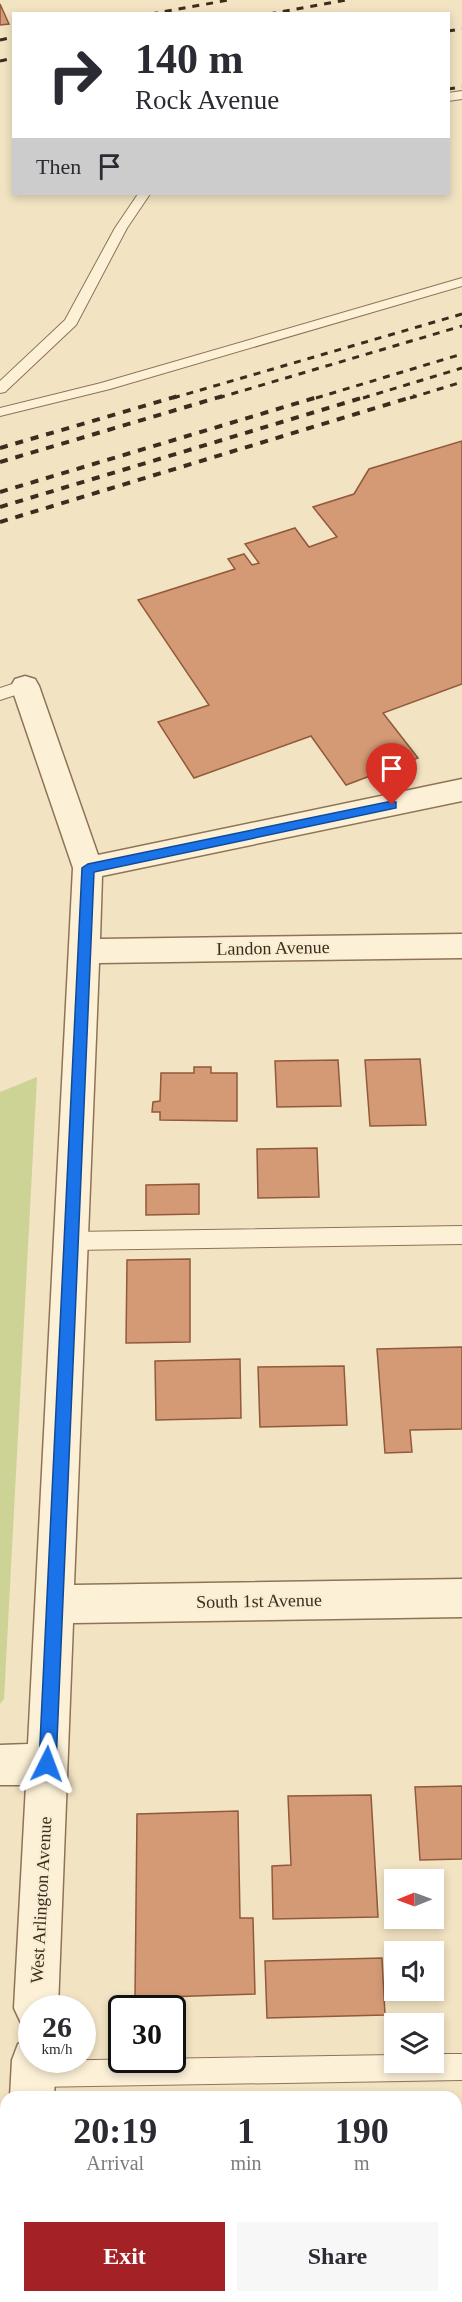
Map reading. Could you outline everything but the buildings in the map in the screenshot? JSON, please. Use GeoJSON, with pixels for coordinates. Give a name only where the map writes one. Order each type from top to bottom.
{"type":"FeatureCollection","features":[{"type":"Feature","properties":{"kind":"street","name":"West Arlington Avenue"},"geometry":{"type":"LineString","coordinates":[[13,690],[88,868],[37,1995]]}},
{"type":"Feature","properties":{"kind":"street"},"geometry":{"type":"LineString","coordinates":[[88,868],[462,790]]}},
{"type":"Feature","properties":{"kind":"street","name":"Landon Avenue"},"geometry":{"type":"LineString","coordinates":[[84,951],[462,946]]}},
{"type":"Feature","properties":{"kind":"street","name":"South 1st Avenue"},"geometry":{"type":"LineString","coordinates":[[55,1604],[462,1598]]}},
{"type":"Feature","properties":{"kind":"street"},"geometry":{"type":"LineString","coordinates":[[0,1765],[47,1764]]}},
{"type":"Feature","properties":{"kind":"lane"},"geometry":{"type":"LineString","coordinates":[[0,389],[71,322],[121,228],[143,195]]}},
{"type":"Feature","properties":{"kind":"lane"},"geometry":{"type":"LineString","coordinates":[[0,412],[105,387],[462,282]]}},
{"type":"Feature","properties":{"kind":"lane"},"geometry":{"type":"LineString","coordinates":[[72,1241],[462,1235]]}},
{"type":"Feature","properties":{"kind":"lane"},"geometry":{"type":"LineString","coordinates":[[33,2077],[462,2067]]}},
{"type":"Feature","properties":{"kind":"green space"},"geometry":{"type":"Polygon","coordinates":[[[37,1077],[4,1699],[0,1704],[0,1092],[37,1077]]]}},
{"type":"Feature","properties":{"kind":"railway"},"geometry":{"type":"LineString","coordinates":[[162,12],[229,0]]}},
{"type":"Feature","properties":{"kind":"railway"},"geometry":{"type":"LineString","coordinates":[[280,12],[346,0]]}},
{"type":"Feature","properties":{"kind":"railway"},"geometry":{"type":"LineString","coordinates":[[450,31],[462,29]]}},
{"type":"Feature","properties":{"kind":"railway"},"geometry":{"type":"LineString","coordinates":[[0,40],[12,37]]}},
{"type":"Feature","properties":{"kind":"railway"},"geometry":{"type":"LineString","coordinates":[[0,61],[12,58]]}},
{"type":"Feature","properties":{"kind":"railway"},"geometry":{"type":"LineString","coordinates":[[450,89],[462,87]]}},
{"type":"Feature","properties":{"kind":"railway"},"geometry":{"type":"LineString","coordinates":[[173,398],[462,314]]}},
{"type":"Feature","properties":{"kind":"railway"},"geometry":{"type":"LineString","coordinates":[[218,398],[462,326]]}},
{"type":"Feature","properties":{"kind":"railway"},"geometry":{"type":"LineString","coordinates":[[316,398],[462,354]]}},
{"type":"Feature","properties":{"kind":"railway"},"geometry":{"type":"LineString","coordinates":[[363,398],[462,368]]}},
{"type":"Feature","properties":{"kind":"railway"},"geometry":{"type":"LineString","coordinates":[[410,398],[462,382]]}},
{"type":"Feature","properties":{"kind":"railway"},"geometry":{"type":"LineString","coordinates":[[0,448],[178,396]]}},
{"type":"Feature","properties":{"kind":"railway"},"geometry":{"type":"LineString","coordinates":[[0,462],[223,396]]}},
{"type":"Feature","properties":{"kind":"railway"},"geometry":{"type":"LineString","coordinates":[[0,492],[321,396]]}},
{"type":"Feature","properties":{"kind":"railway"},"geometry":{"type":"LineString","coordinates":[[0,507],[368,396]]}},
{"type":"Feature","properties":{"kind":"railway"},"geometry":{"type":"LineString","coordinates":[[0,522],[415,396]]}},
{"type":"Feature","properties":{"kind":"route"},"geometry":{"type":"LineString","coordinates":[[47,1764],[88,868],[392,805]]}}]}
